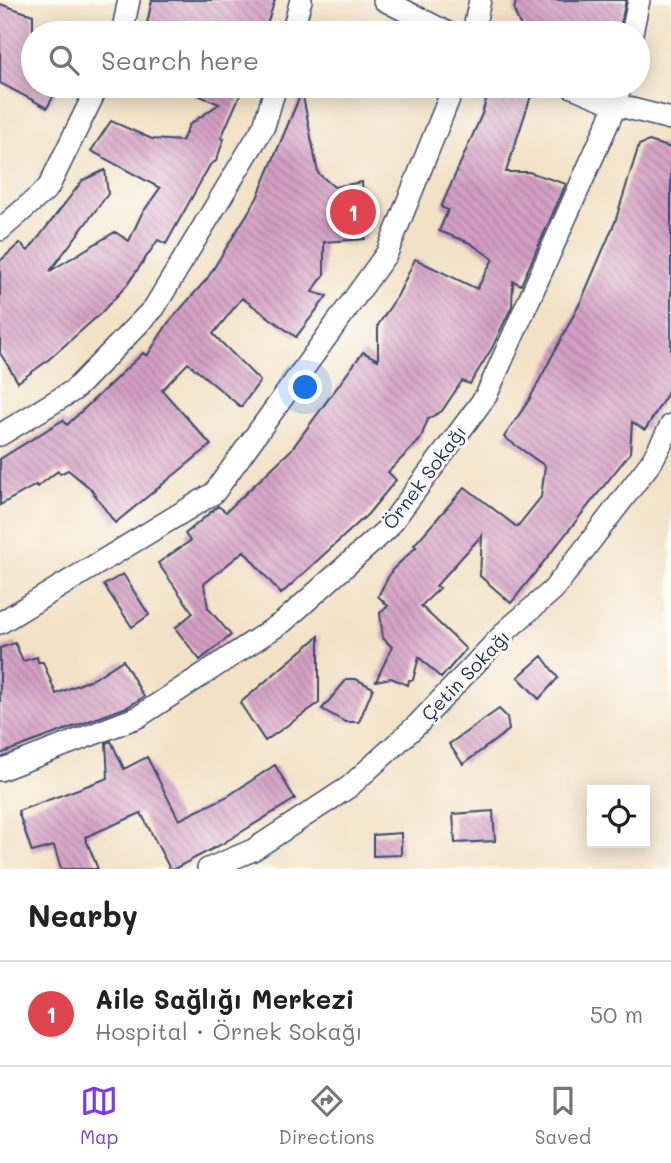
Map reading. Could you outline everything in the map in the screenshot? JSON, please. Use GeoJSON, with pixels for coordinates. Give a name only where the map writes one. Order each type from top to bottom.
{"type":"FeatureCollection","features":[{"type":"Feature","properties":{"kind":"street"},"geometry":{"type":"LineString","coordinates":[[124,21],[128,0]]}},
{"type":"Feature","properties":{"kind":"street"},"geometry":{"type":"LineString","coordinates":[[295,21],[301,0]]}},
{"type":"Feature","properties":{"kind":"street"},"geometry":{"type":"LineString","coordinates":[[384,0],[425,21]]}},
{"type":"Feature","properties":{"kind":"street"},"geometry":{"type":"LineString","coordinates":[[476,21],[480,0]]}},
{"type":"Feature","properties":{"kind":"street"},"geometry":{"type":"LineString","coordinates":[[635,21],[639,0]]}},
{"type":"Feature","properties":{"kind":"street"},"geometry":{"type":"LineString","coordinates":[[0,230],[48,188],[92,98]]}},
{"type":"Feature","properties":{"kind":"street"},"geometry":{"type":"LineString","coordinates":[[0,435],[74,390],[154,308],[264,126],[272,98]]}},
{"type":"Feature","properties":{"kind":"street"},"geometry":{"type":"LineString","coordinates":[[0,624],[214,492],[387,253],[449,98]]}},
{"type":"Feature","properties":{"kind":"street","name":"Örnek Sokağı"},"geometry":{"type":"LineString","coordinates":[[0,770],[138,717],[283,622],[387,529],[486,396],[617,98]]}},
{"type":"Feature","properties":{"kind":"street"},"geometry":{"type":"LineString","coordinates":[[625,98],[671,119]]}},
{"type":"Feature","properties":{"kind":"street","name":"Çetin Sokağı"},"geometry":{"type":"LineString","coordinates":[[208,869],[256,859],[349,787],[418,724],[508,629],[553,590],[652,461],[671,425]]}},
{"type":"Feature","properties":{"kind":"building"},"geometry":{"type":"Polygon","coordinates":[[[152,0],[275,0],[268,21],[148,21],[152,0]]]}},
{"type":"Feature","properties":{"kind":"building"},"geometry":{"type":"Polygon","coordinates":[[[516,0],[626,0],[622,21],[518,21],[514,11],[516,0]]]}},
{"type":"Feature","properties":{"kind":"building"},"geometry":{"type":"Polygon","coordinates":[[[0,4],[33,15],[33,21],[21,21],[21,94],[0,83],[0,4]]]}},
{"type":"Feature","properties":{"kind":"building"},"geometry":{"type":"Polygon","coordinates":[[[28,98],[52,98],[47,108],[28,98]]]}},
{"type":"Feature","properties":{"kind":"building"},"geometry":{"type":"Polygon","coordinates":[[[205,98],[239,98],[221,138],[224,139],[216,161],[210,165],[166,244],[158,240],[127,285],[100,314],[47,361],[18,382],[0,353],[0,261],[20,243],[28,251],[83,180],[105,170],[108,194],[50,271],[115,232],[129,241],[141,215],[160,188],[91,151],[111,121],[152,139],[182,141],[189,125],[219,104],[205,98]]]}},
{"type":"Feature","properties":{"kind":"building"},"geometry":{"type":"Polygon","coordinates":[[[299,98],[303,98],[318,173],[334,187],[362,182],[365,239],[324,242],[324,275],[312,292],[327,296],[296,337],[242,298],[213,334],[260,381],[241,407],[188,363],[162,390],[211,445],[115,523],[90,488],[68,470],[60,474],[58,471],[37,487],[36,485],[0,505],[0,459],[63,420],[67,425],[143,353],[147,356],[168,323],[207,279],[257,198],[299,98]]]}},
{"type":"Feature","properties":{"kind":"building"},"geometry":{"type":"Polygon","coordinates":[[[487,98],[530,98],[506,172],[529,172],[566,184],[521,285],[513,281],[512,306],[492,348],[470,384],[462,381],[442,411],[428,419],[420,440],[388,472],[396,480],[368,514],[281,594],[244,551],[204,584],[208,608],[231,635],[200,660],[175,628],[193,613],[158,563],[190,541],[185,534],[218,506],[226,512],[291,450],[363,352],[378,360],[378,325],[398,295],[415,259],[477,289],[493,259],[470,243],[439,231],[448,210],[441,207],[487,98]]]}},
{"type":"Feature","properties":{"kind":"building"},"geometry":{"type":"Polygon","coordinates":[[[649,141],[671,148],[671,383],[667,394],[645,430],[632,422],[630,453],[511,603],[480,576],[482,535],[436,586],[440,588],[421,606],[466,649],[441,678],[419,657],[413,680],[409,680],[408,685],[391,678],[376,681],[392,647],[383,638],[380,613],[388,606],[378,596],[392,570],[416,547],[414,545],[465,487],[517,527],[541,497],[545,466],[504,437],[529,400],[581,301],[615,222],[639,145],[649,141]]]}},
{"type":"Feature","properties":{"kind":"building"},"geometry":{"type":"Polygon","coordinates":[[[123,574],[149,615],[132,627],[104,585],[123,574]]]}},
{"type":"Feature","properties":{"kind":"building"},"geometry":{"type":"Polygon","coordinates":[[[319,636],[319,703],[265,741],[240,703],[319,636]]]}},
{"type":"Feature","properties":{"kind":"building"},"geometry":{"type":"Polygon","coordinates":[[[15,643],[23,661],[37,657],[38,662],[43,662],[56,694],[95,678],[123,660],[144,697],[127,707],[0,754],[0,648],[15,643]]]}},
{"type":"Feature","properties":{"kind":"building"},"geometry":{"type":"Polygon","coordinates":[[[542,656],[558,678],[539,699],[518,677],[542,656]]]}},
{"type":"Feature","properties":{"kind":"building"},"geometry":{"type":"Polygon","coordinates":[[[347,679],[356,679],[373,688],[359,722],[345,722],[322,709],[347,679]]]}},
{"type":"Feature","properties":{"kind":"building"},"geometry":{"type":"Polygon","coordinates":[[[499,709],[507,717],[509,730],[463,764],[449,744],[499,709]]]}},
{"type":"Feature","properties":{"kind":"building"},"geometry":{"type":"Polygon","coordinates":[[[111,741],[124,769],[147,757],[179,820],[228,796],[275,765],[295,799],[222,844],[174,869],[170,869],[141,813],[85,837],[98,869],[61,869],[54,846],[32,852],[18,811],[108,778],[106,743],[111,741]]]}},
{"type":"Feature","properties":{"kind":"building"},"geometry":{"type":"Polygon","coordinates":[[[493,811],[495,841],[455,843],[453,814],[493,811]]]}},
{"type":"Feature","properties":{"kind":"building"},"geometry":{"type":"Polygon","coordinates":[[[401,833],[401,855],[373,856],[373,835],[401,833]]]}},
{"type":"Feature","properties":{"kind":"place","name":"Aile Sağlığı Merkezi"},"geometry":{"type":"Point","coordinates":[353,212]}}]}
